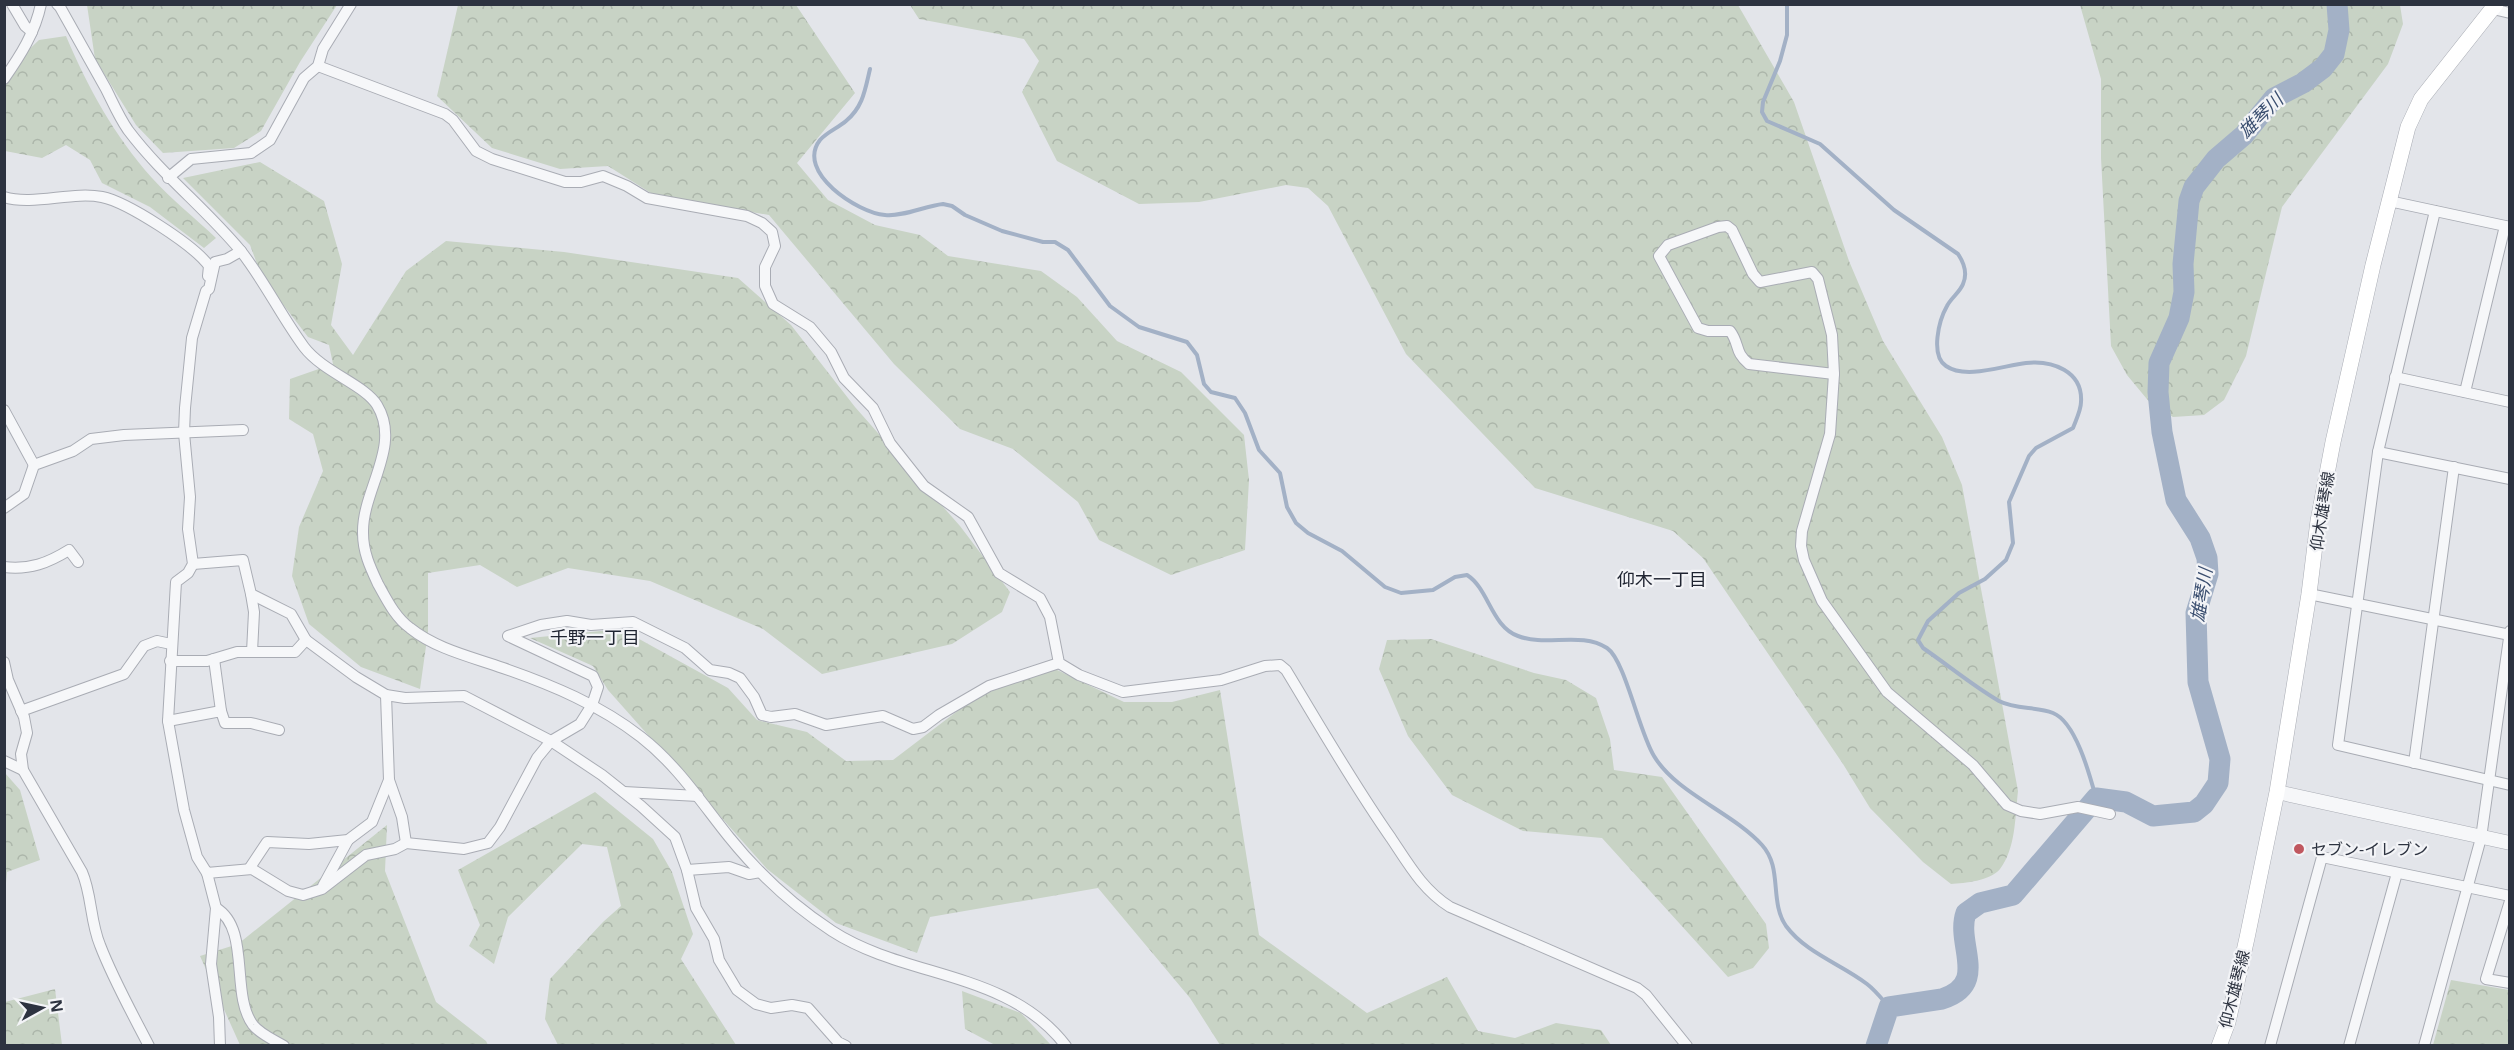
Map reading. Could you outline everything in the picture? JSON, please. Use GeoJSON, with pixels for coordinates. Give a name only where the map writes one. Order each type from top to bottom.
{"type":"FeatureCollection","features":[{"type":"Feature","properties":{"kind":"main road","name":"仰木雄琴線"},"geometry":{"type":"LineString","coordinates":[[2219,1046],[2228,1022],[2277,792],[2309,594],[2318,521],[2333,442],[2408,127],[2421,99],[2495,7]]}},
{"type":"Feature","properties":{"kind":"street"},"geometry":{"type":"LineString","coordinates":[[12,4],[25,26],[32,32]]}},
{"type":"Feature","properties":{"kind":"street"},"geometry":{"type":"LineString","coordinates":[[4,79],[24,49],[41,4]]}},
{"type":"Feature","properties":{"kind":"street"},"geometry":{"type":"LineString","coordinates":[[57,4],[127,128],[168,178],[241,251],[275,299],[304,346],[319,364],[370,395],[377,404],[386,435],[364,513],[362,532],[365,556],[390,606],[408,627],[435,644],[549,684],[592,705],[643,738],[698,796],[730,839],[760,872],[782,894],[833,932],[895,959],[978,984],[1007,996],[1054,1030],[1066,1046]]}},
{"type":"Feature","properties":{"kind":"street"},"geometry":{"type":"LineString","coordinates":[[168,178],[191,159],[250,153],[270,140],[304,78],[318,66],[323,49],[351,4]]}},
{"type":"Feature","properties":{"kind":"street"},"geometry":{"type":"LineString","coordinates":[[2495,7],[2510,13]]}},
{"type":"Feature","properties":{"kind":"street"},"geometry":{"type":"LineString","coordinates":[[318,66],[445,114],[453,120],[476,151],[492,159],[565,182],[581,182],[603,176],[647,198],[747,216],[762,223],[772,232],[775,246],[765,267],[765,286],[772,304],[810,327],[831,352],[844,378],[873,408],[890,443],[924,486],[969,517],[999,573],[1040,598],[1050,617],[1059,663],[1079,675],[1123,692],[1221,680],[1265,666],[1280,664],[1286,670],[1372,811],[1423,886],[1435,898],[1450,908],[1637,988],[1646,995],[1687,1046]]}},
{"type":"Feature","properties":{"kind":"street"},"geometry":{"type":"LineString","coordinates":[[4,197],[102,197],[145,216],[202,256],[210,266],[206,291],[192,338],[184,434],[190,497],[188,529],[193,564],[188,573],[176,582],[168,721],[184,810],[197,857],[207,873],[216,908],[211,964],[219,1017],[220,1046]]}},
{"type":"Feature","properties":{"kind":"street"},"geometry":{"type":"LineString","coordinates":[[2389,201],[2507,227],[2465,393]]}},
{"type":"Feature","properties":{"kind":"street"},"geometry":{"type":"LineString","coordinates":[[2435,211],[2378,452],[2338,745],[2510,785]]}},
{"type":"Feature","properties":{"kind":"street"},"geometry":{"type":"LineString","coordinates":[[1834,374],[1749,364],[1740,357],[1730,331],[1708,331],[1698,328],[1659,256],[1663,248],[1718,227],[1727,226],[1732,230],[1753,274],[1760,282],[1812,272],[1818,279],[1832,335],[1834,374],[1830,434],[1802,531],[1801,546],[1804,560],[1822,601],[1887,692],[1973,765],[2007,805],[2021,811],[2040,814],[2078,807],[2110,814]]}},
{"type":"Feature","properties":{"kind":"street"},"geometry":{"type":"LineString","coordinates":[[206,291],[209,289],[215,262],[227,259],[241,251]]}},
{"type":"Feature","properties":{"kind":"street"},"geometry":{"type":"LineString","coordinates":[[2395,377],[2510,402]]}},
{"type":"Feature","properties":{"kind":"street"},"geometry":{"type":"LineString","coordinates":[[4,410],[34,465],[24,494],[4,508]]}},
{"type":"Feature","properties":{"kind":"street"},"geometry":{"type":"LineString","coordinates":[[34,465],[73,451],[91,439],[124,435],[243,430]]}},
{"type":"Feature","properties":{"kind":"street"},"geometry":{"type":"LineString","coordinates":[[2378,452],[2510,479]]}},
{"type":"Feature","properties":{"kind":"street"},"geometry":{"type":"LineString","coordinates":[[2414,763],[2454,467]]}},
{"type":"Feature","properties":{"kind":"street"},"geometry":{"type":"LineString","coordinates":[[4,567],[23,569],[49,562],[69,550],[78,562]]}},
{"type":"Feature","properties":{"kind":"street"},"geometry":{"type":"LineString","coordinates":[[193,564],[243,560],[254,612],[252,652]]}},
{"type":"Feature","properties":{"kind":"street"},"geometry":{"type":"LineString","coordinates":[[251,594],[291,614],[306,640],[356,677],[386,695],[405,698],[464,696],[551,741],[623,792],[675,837],[687,870],[696,908],[714,939],[719,960],[737,990],[756,1004],[771,1008],[792,1005],[808,1008],[838,1042],[846,1046]]}},
{"type":"Feature","properties":{"kind":"street"},"geometry":{"type":"LineString","coordinates":[[2309,594],[2509,633],[2481,838],[2424,1046]]}},
{"type":"Feature","properties":{"kind":"street"},"geometry":{"type":"LineString","coordinates":[[207,873],[249,869],[288,891],[303,895],[322,889],[366,855],[395,849],[406,843],[464,849],[488,843],[500,827],[537,758],[551,741],[580,724],[592,705],[598,687],[593,676],[507,636],[541,625],[567,621],[591,625],[633,622],[685,648],[710,669],[740,678],[754,697],[762,715],[771,717],[795,714],[826,725],[884,716],[913,729],[923,728],[939,715],[989,686],[1059,663]]}},
{"type":"Feature","properties":{"kind":"street"},"geometry":{"type":"LineString","coordinates":[[170,661],[214,659],[237,652],[295,652],[306,640]]}},
{"type":"Feature","properties":{"kind":"street"},"geometry":{"type":"LineString","coordinates":[[21,711],[124,674],[144,646],[157,641],[171,644]]}},
{"type":"Feature","properties":{"kind":"street"},"geometry":{"type":"LineString","coordinates":[[214,659],[221,711],[225,723],[251,723],[279,730]]}},
{"type":"Feature","properties":{"kind":"street"},"geometry":{"type":"LineString","coordinates":[[4,662],[27,733],[21,754],[23,770],[82,872],[88,886],[92,917],[99,943],[149,1046]]}},
{"type":"Feature","properties":{"kind":"street"},"geometry":{"type":"LineString","coordinates":[[386,695],[389,780],[402,817],[406,843]]}},
{"type":"Feature","properties":{"kind":"street"},"geometry":{"type":"LineString","coordinates":[[168,721],[221,711]]}},
{"type":"Feature","properties":{"kind":"street"},"geometry":{"type":"LineString","coordinates":[[4,761],[23,770]]}},
{"type":"Feature","properties":{"kind":"street"},"geometry":{"type":"LineString","coordinates":[[322,889],[348,840],[372,822],[389,780]]}},
{"type":"Feature","properties":{"kind":"street"},"geometry":{"type":"LineString","coordinates":[[623,792],[698,796]]}},
{"type":"Feature","properties":{"kind":"street"},"geometry":{"type":"LineString","coordinates":[[2277,792],[2510,843]]}},
{"type":"Feature","properties":{"kind":"street"},"geometry":{"type":"LineString","coordinates":[[249,869],[267,842],[309,843],[348,840]]}},
{"type":"Feature","properties":{"kind":"street"},"geometry":{"type":"LineString","coordinates":[[2270,1046],[2322,857],[2510,896]]}},
{"type":"Feature","properties":{"kind":"street"},"geometry":{"type":"LineString","coordinates":[[687,870],[729,867],[749,874],[760,872]]}},
{"type":"Feature","properties":{"kind":"street"},"geometry":{"type":"LineString","coordinates":[[2349,1046],[2397,873]]}},
{"type":"Feature","properties":{"kind":"street"},"geometry":{"type":"LineString","coordinates":[[2510,901],[2486,979],[2510,983]]}},
{"type":"Feature","properties":{"kind":"street"},"geometry":{"type":"LineString","coordinates":[[216,908],[225,914],[233,928],[242,992],[251,1022],[258,1030],[284,1046]]}},
{"type":"Feature","properties":{"kind":"green space"},"geometry":{"type":"Polygon","coordinates":[[[87,5],[337,5],[300,62],[261,131],[234,148],[163,153],[136,125],[95,59],[87,5]]]}},
{"type":"Feature","properties":{"kind":"green space"},"geometry":{"type":"Polygon","coordinates":[[[458,5],[796,5],[855,93],[797,163],[828,200],[875,225],[920,235],[948,256],[1041,271],[1077,297],[1117,341],[1181,372],[1244,435],[1249,480],[1245,550],[1171,575],[1099,540],[1078,502],[1013,449],[960,429],[894,364],[769,215],[654,195],[608,166],[560,169],[492,148],[437,96],[458,5]]]}},
{"type":"Feature","properties":{"kind":"green space"},"geometry":{"type":"Polygon","coordinates":[[[910,5],[1738,5],[1794,102],[1849,261],[1883,341],[1942,437],[1962,485],[2018,791],[2012,842],[2000,869],[1984,879],[1951,884],[1923,862],[1870,808],[1843,764],[1703,558],[1673,531],[1535,488],[1406,354],[1328,206],[1308,188],[1286,185],[1199,202],[1139,204],[1057,161],[1022,92],[1039,61],[1024,39],[919,19],[910,5]]]}},
{"type":"Feature","properties":{"kind":"green space"},"geometry":{"type":"Polygon","coordinates":[[[2080,5],[2400,5],[2403,24],[2388,64],[2282,207],[2246,356],[2224,400],[2204,415],[2173,417],[2151,404],[2127,375],[2111,346],[2101,158],[2101,79],[2080,5]]]}},
{"type":"Feature","properties":{"kind":"green space"},"geometry":{"type":"Polygon","coordinates":[[[66,36],[93,92],[114,128],[138,162],[159,186],[216,238],[204,248],[150,207],[102,183],[90,160],[66,145],[42,158],[5,151],[5,72],[39,40],[66,36]]]}},
{"type":"Feature","properties":{"kind":"green space"},"geometry":{"type":"Polygon","coordinates":[[[260,162],[324,201],[342,264],[331,325],[353,355],[406,271],[446,241],[564,252],[738,278],[791,325],[855,407],[960,526],[1010,592],[1002,612],[952,644],[822,674],[763,629],[650,581],[568,568],[517,587],[480,565],[428,573],[428,632],[420,689],[361,667],[309,624],[292,576],[299,527],[323,471],[313,434],[289,419],[290,379],[333,364],[329,345],[308,337],[262,277],[250,245],[183,178],[260,162]]]}},
{"type":"Feature","properties":{"kind":"green space"},"geometry":{"type":"Polygon","coordinates":[[[621,629],[728,688],[757,720],[807,732],[846,761],[893,760],[985,690],[1053,668],[1124,702],[1172,702],[1220,690],[1259,935],[1367,1013],[1447,977],[1478,1031],[1515,1038],[1556,1023],[1601,1030],[1611,1045],[1220,1045],[1190,998],[1098,888],[930,917],[917,953],[836,923],[767,869],[608,690],[593,666],[530,638],[621,629]]]}},
{"type":"Feature","properties":{"kind":"green space"},"geometry":{"type":"Polygon","coordinates":[[[1431,639],[1534,673],[1566,680],[1596,698],[1610,739],[1614,770],[1662,777],[1766,924],[1769,948],[1753,968],[1728,977],[1602,838],[1523,831],[1452,795],[1408,736],[1379,669],[1387,640],[1431,639]]]}},
{"type":"Feature","properties":{"kind":"green space"},"geometry":{"type":"Polygon","coordinates":[[[5,773],[20,790],[40,860],[7,872],[5,894],[5,773]]]}},
{"type":"Feature","properties":{"kind":"green space"},"geometry":{"type":"Polygon","coordinates":[[[595,792],[653,839],[672,872],[693,934],[681,959],[736,1045],[558,1045],[545,1019],[550,979],[621,906],[607,847],[582,844],[508,917],[494,964],[469,946],[480,925],[458,870],[595,792]]]}},
{"type":"Feature","properties":{"kind":"green space"},"geometry":{"type":"Polygon","coordinates":[[[387,825],[385,871],[436,1002],[486,1041],[488,1045],[240,1045],[200,956],[238,944],[387,825]]]}},
{"type":"Feature","properties":{"kind":"green space"},"geometry":{"type":"Polygon","coordinates":[[[2451,980],[2509,990],[2509,1045],[2433,1045],[2451,980]]]}},
{"type":"Feature","properties":{"kind":"green space"},"geometry":{"type":"Polygon","coordinates":[[[55,989],[62,1045],[5,1045],[5,1002],[55,989]]]}},
{"type":"Feature","properties":{"kind":"green space"},"geometry":{"type":"Polygon","coordinates":[[[962,991],[1021,1013],[1051,1045],[995,1045],[965,1029],[962,991]]]}},
{"type":"Feature","properties":{"kind":"waterway"},"geometry":{"type":"LineString","coordinates":[[1787,4],[1787,35],[1780,61],[1763,102],[1762,112],[1767,121],[1820,144],[1894,210],[1958,254],[1964,265],[1965,276],[1962,287],[1949,303],[1941,320],[1937,346],[1941,361],[1954,370],[1964,372],[2026,363],[2046,363],[2064,370],[2077,382],[2081,405],[2073,428],[2036,448],[2029,456],[2009,502],[2013,543],[2006,560],[1985,579],[1959,593],[1928,621],[1918,640],[1923,648],[1999,701],[2012,706],[2046,711],[2061,718],[2069,727],[2081,751],[2096,798]]}},
{"type":"Feature","properties":{"kind":"waterway","name":"雄琴川"},"geometry":{"type":"LineString","coordinates":[[1876,1046],[1889,1007],[1942,999],[1956,992],[1964,984],[1968,973],[1964,937],[1966,913],[1980,903],[2013,895],[2096,798],[2126,802],[2153,816],[2194,812],[2204,804],[2218,783],[2220,759],[2198,682],[2196,613],[2208,574],[2207,558],[2200,538],[2176,500],[2162,432],[2158,392],[2159,363],[2179,318],[2184,292],[2183,264],[2189,201],[2194,187],[2216,159],[2244,135],[2274,98],[2303,83],[2323,68],[2334,54],[2339,30],[2337,4]]}},
{"type":"Feature","properties":{"kind":"waterway"},"geometry":{"type":"LineString","coordinates":[[870,69],[867,84],[856,110],[852,116],[820,140],[815,152],[816,165],[822,177],[833,189],[846,199],[873,213],[892,215],[943,204],[952,206],[965,215],[1002,231],[1043,242],[1055,242],[1068,250],[1110,306],[1139,327],[1187,342],[1197,355],[1204,384],[1211,392],[1235,398],[1245,413],[1259,450],[1280,473],[1287,507],[1296,523],[1308,533],[1342,551],[1385,587],[1401,593],[1433,590],[1455,577],[1467,575],[1480,589],[1502,624],[1518,636],[1540,640],[1586,640],[1607,648],[1614,655],[1626,681],[1648,745],[1664,769],[1690,792],[1750,833],[1768,854],[1774,874],[1778,906],[1786,926],[1803,944],[1867,984],[1889,1007]]}},
{"type":"Feature","properties":{"kind":"place","name":"セブン-イレブン"},"geometry":{"type":"Point","coordinates":[2299,849]}},
{"type":"Feature","properties":{"kind":"district","name":"仰木一丁目"},"geometry":{"type":"Point","coordinates":[1662,580]}},
{"type":"Feature","properties":{"kind":"district","name":"千野一丁目"},"geometry":{"type":"Point","coordinates":[595,638]}}]}
